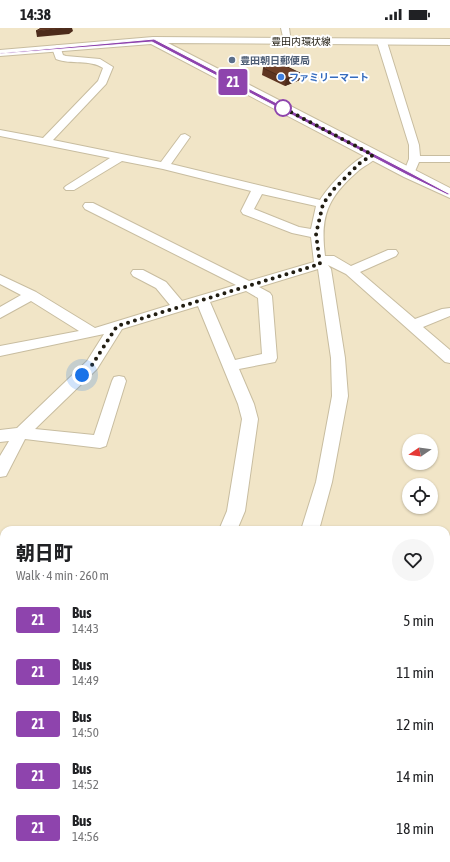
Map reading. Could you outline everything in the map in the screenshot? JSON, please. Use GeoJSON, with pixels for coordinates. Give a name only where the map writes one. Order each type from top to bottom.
{"type":"FeatureCollection","features":[{"type":"Feature","properties":{"kind":"street","name":"豊田内環状線"},"geometry":{"type":"LineString","coordinates":[[144,35],[285,31],[450,35]]}},
{"type":"Feature","properties":{"kind":"street","name":"豊田内環状線"},"geometry":{"type":"LineString","coordinates":[[144,35],[382,42],[450,42]]}},
{"type":"Feature","properties":{"kind":"street"},"geometry":{"type":"LineString","coordinates":[[0,46],[144,35],[450,194]]}},
{"type":"Feature","properties":{"kind":"street"},"geometry":{"type":"LineString","coordinates":[[0,53],[58,48],[144,35]]}},
{"type":"Feature","properties":{"kind":"street"},"geometry":{"type":"LineString","coordinates":[[382,42],[414,144],[415,159],[409,174]]}},
{"type":"Feature","properties":{"kind":"street"},"geometry":{"type":"LineString","coordinates":[[45,142],[103,82],[108,67],[100,62],[64,59],[59,57],[58,48]]}},
{"type":"Feature","properties":{"kind":"street"},"geometry":{"type":"LineString","coordinates":[[0,133],[164,166],[323,204]]}},
{"type":"Feature","properties":{"kind":"street"},"geometry":{"type":"LineString","coordinates":[[6,144],[18,137]]}},
{"type":"Feature","properties":{"kind":"street"},"geometry":{"type":"LineString","coordinates":[[164,166],[185,137]]}},
{"type":"Feature","properties":{"kind":"street"},"geometry":{"type":"LineString","coordinates":[[311,526],[324,482],[340,396],[336,343],[325,270],[320,264],[316,234],[323,204],[333,190],[361,162],[373,155]]}},
{"type":"Feature","properties":{"kind":"street"},"geometry":{"type":"LineString","coordinates":[[70,188],[120,157]]}},
{"type":"Feature","properties":{"kind":"street"},"geometry":{"type":"LineString","coordinates":[[415,159],[450,159]]}},
{"type":"Feature","properties":{"kind":"street"},"geometry":{"type":"LineString","coordinates":[[258,189],[247,211],[296,230],[316,234]]}},
{"type":"Feature","properties":{"kind":"street"},"geometry":{"type":"LineString","coordinates":[[89,206],[265,296],[270,358],[230,366]]}},
{"type":"Feature","properties":{"kind":"street"},"geometry":{"type":"LineString","coordinates":[[351,271],[392,253]]}},
{"type":"Feature","properties":{"kind":"street"},"geometry":{"type":"LineString","coordinates":[[0,351],[93,333],[320,264],[329,259],[351,271],[449,355]]}},
{"type":"Feature","properties":{"kind":"street"},"geometry":{"type":"LineString","coordinates":[[138,273],[161,285],[178,306]]}},
{"type":"Feature","properties":{"kind":"street"},"geometry":{"type":"LineString","coordinates":[[0,279],[31,295],[93,333]]}},
{"type":"Feature","properties":{"kind":"street"},"geometry":{"type":"LineString","coordinates":[[0,313],[31,295]]}},
{"type":"Feature","properties":{"kind":"street"},"geometry":{"type":"LineString","coordinates":[[202,299],[246,404],[250,419],[236,511],[230,526]]}},
{"type":"Feature","properties":{"kind":"street"},"geometry":{"type":"LineString","coordinates":[[414,325],[447,312]]}},
{"type":"Feature","properties":{"kind":"street"},"geometry":{"type":"LineString","coordinates":[[0,471],[22,433],[92,365],[117,326]]}},
{"type":"Feature","properties":{"kind":"street"},"geometry":{"type":"LineString","coordinates":[[0,436],[22,433],[100,442],[119,381]]}},
{"type":"Feature","properties":{"kind":"building"},"geometry":{"type":"Polygon","coordinates":[[[41,28],[66,28],[36,31],[41,28]]]}},
{"type":"Feature","properties":{"kind":"building"},"geometry":{"type":"Polygon","coordinates":[[[277,62],[300,73],[286,79],[263,68],[277,62]]]}},
{"type":"Feature","properties":{"kind":"bus line","name":"21"},"geometry":{"type":"LineString","coordinates":[[0,53],[152,40],[450,194]]}},
{"type":"Feature","properties":{"kind":"place","name":"豊田朝日郵便局"},"geometry":{"type":"Point","coordinates":[232,60]}},
{"type":"Feature","properties":{"kind":"place","name":"ファミリーマート"},"geometry":{"type":"Point","coordinates":[281,77]}},
{"type":"Feature","properties":{"kind":"route"},"geometry":{"type":"LineString","coordinates":[[82,375],[92,365],[117,326],[178,306],[320,264],[316,234],[323,204],[342,180],[361,162],[373,155],[283,108]]}}]}
